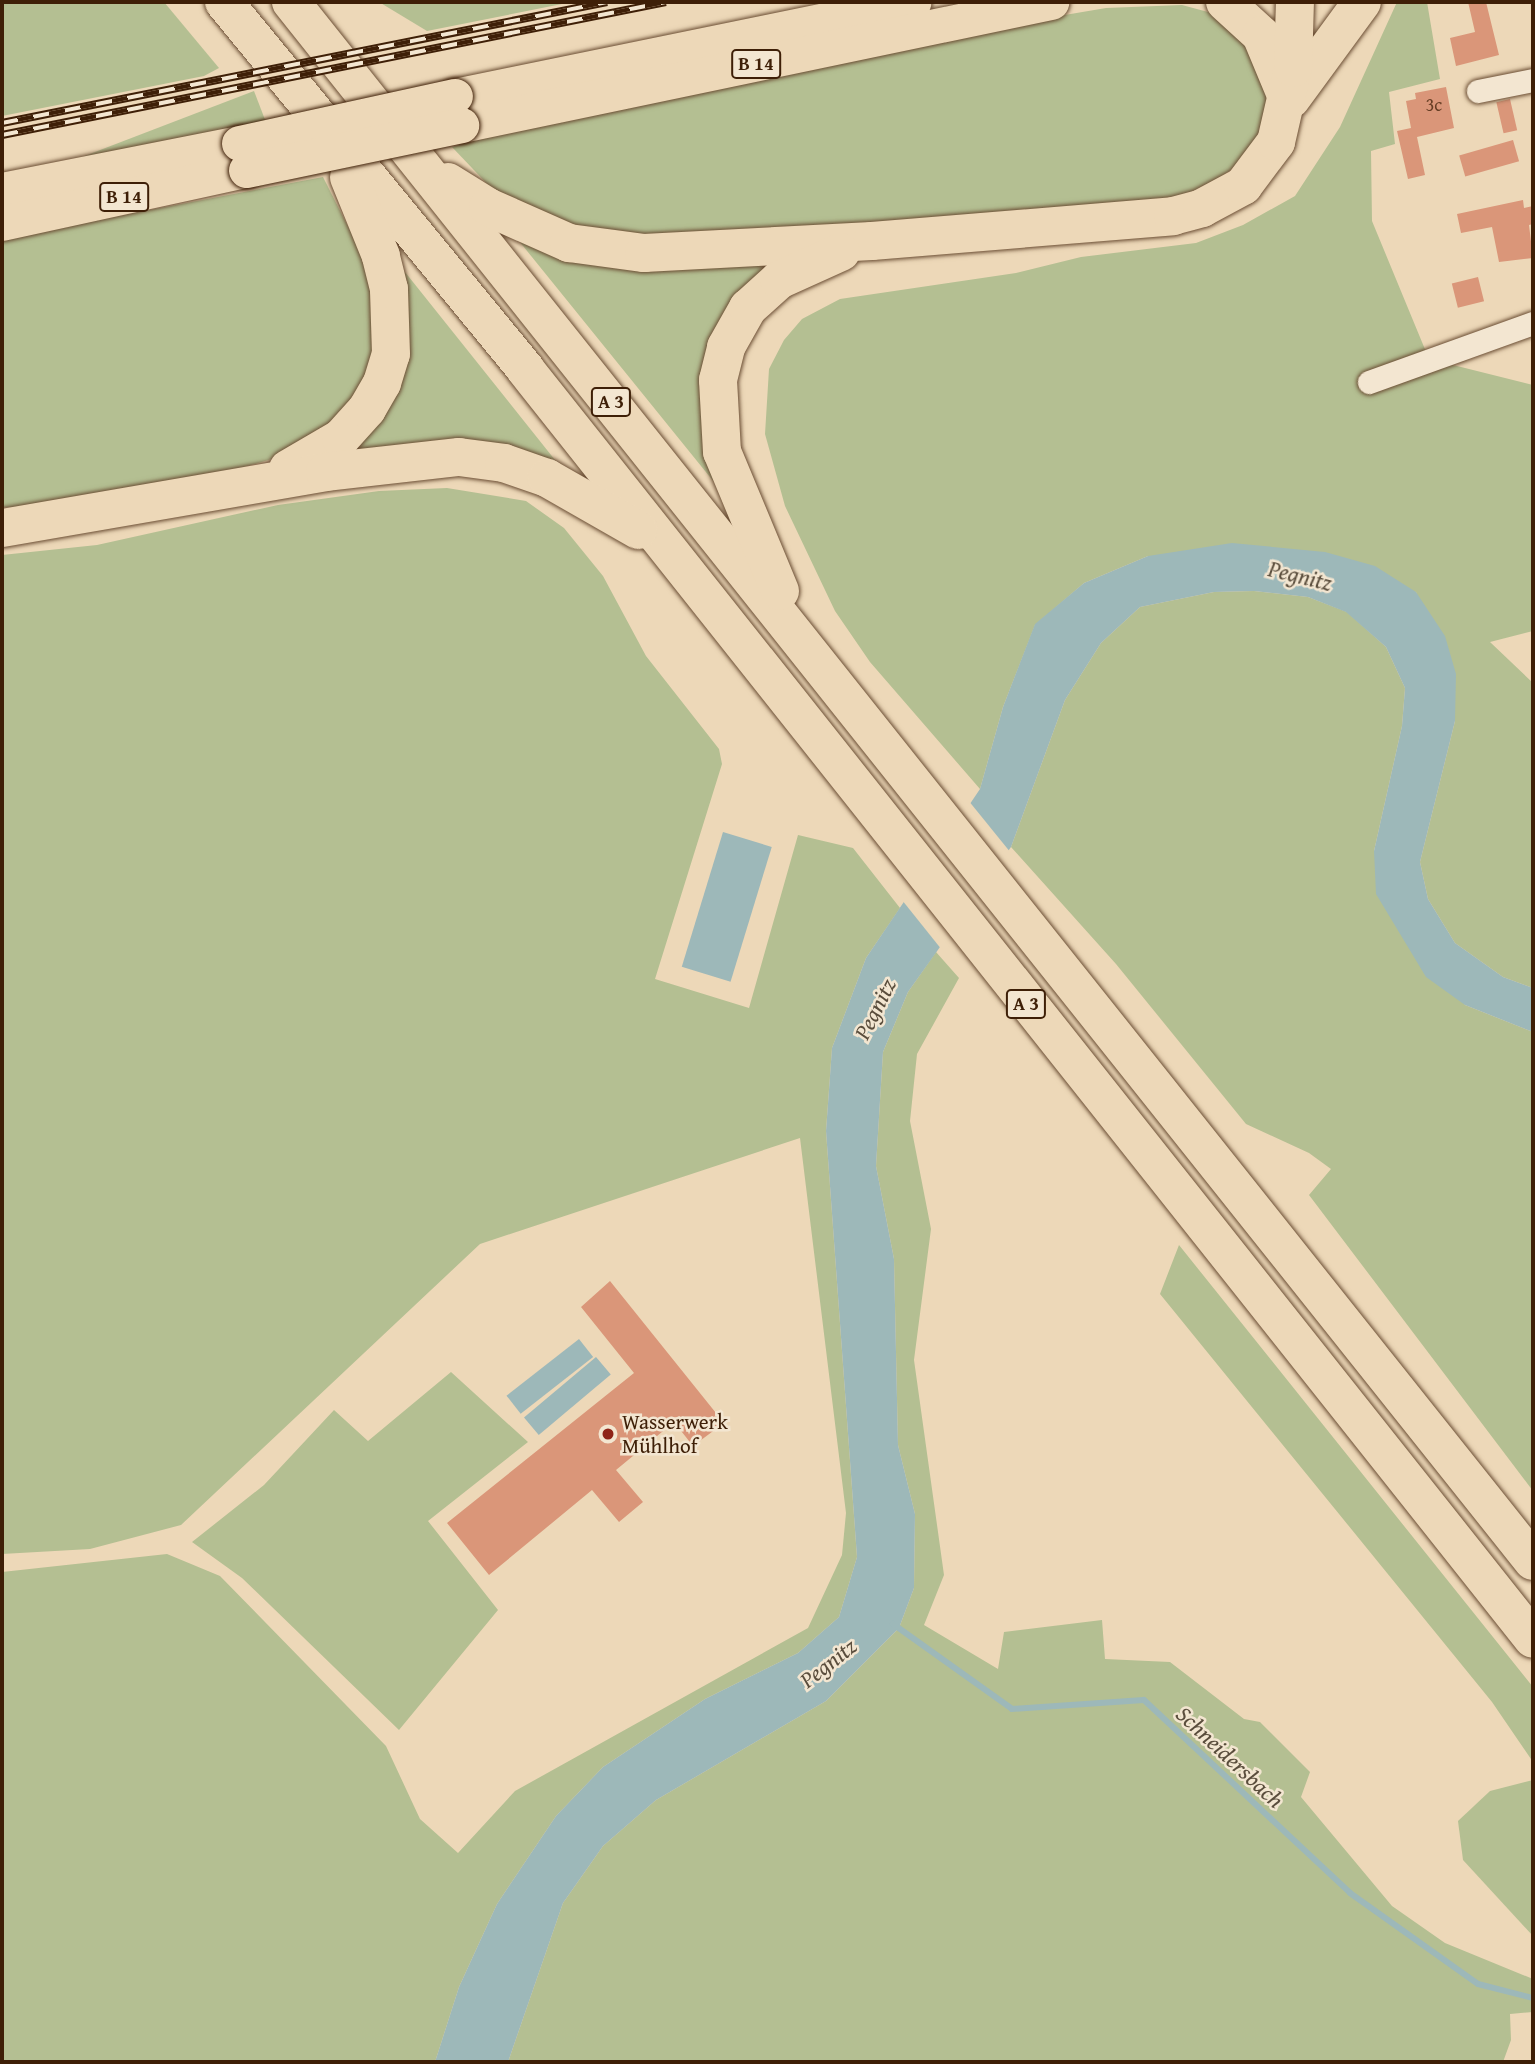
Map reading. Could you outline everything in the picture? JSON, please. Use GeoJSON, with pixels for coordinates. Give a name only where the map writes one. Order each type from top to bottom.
{"type":"FeatureCollection","features":[{"type":"Feature","properties":{"kind":"highway","name":"A 3"},"geometry":{"type":"LineString","coordinates":[[224,2],[330,136],[524,369],[662,547],[1533,1639]]}},
{"type":"Feature","properties":{"kind":"highway","name":"A 3"},"geometry":{"type":"LineString","coordinates":[[291,2],[889,749],[1533,1561]]}},
{"type":"Feature","properties":{"kind":"highway"},"geometry":{"type":"LineString","coordinates":[[1225,2],[1261,35],[1282,78],[1288,103]]}},
{"type":"Feature","properties":{"kind":"highway"},"geometry":{"type":"LineString","coordinates":[[418,160],[488,207],[529,228],[604,251],[644,253],[872,241],[1136,221],[1202,208],[1244,186],[1263,166],[1276,142],[1288,103],[1295,2]]}},
{"type":"Feature","properties":{"kind":"highway"},"geometry":{"type":"LineString","coordinates":[[1288,103],[1362,2]]}},
{"type":"Feature","properties":{"kind":"highway"},"geometry":{"type":"LineString","coordinates":[[257,483],[341,438],[367,409],[391,354],[390,289],[381,256],[330,136]]}},
{"type":"Feature","properties":{"kind":"highway"},"geometry":{"type":"LineString","coordinates":[[804,644],[722,452],[718,380],[726,347],[748,308],[779,280],[813,262],[872,241]]}},
{"type":"Feature","properties":{"kind":"highway"},"geometry":{"type":"LineString","coordinates":[[2,528],[257,483],[425,458],[485,459],[547,478],[662,547]]}},
{"type":"Feature","properties":{"kind":"main road","name":"B 14"},"geometry":{"type":"LineString","coordinates":[[2,223],[242,157],[458,111],[913,2]]}},
{"type":"Feature","properties":{"kind":"main road","name":"B 14"},"geometry":{"type":"LineString","coordinates":[[458,111],[1051,2]]}},
{"type":"Feature","properties":{"kind":"main road","name":"B 14"},"geometry":{"type":"LineString","coordinates":[[2,190],[242,157]]}},
{"type":"Feature","properties":{"kind":"street"},"geometry":{"type":"LineString","coordinates":[[1478,91],[1533,80]]}},
{"type":"Feature","properties":{"kind":"street"},"geometry":{"type":"LineString","coordinates":[[1369,382],[1533,323]]}},
{"type":"Feature","properties":{"kind":"green space"},"geometry":{"type":"Polygon","coordinates":[[[2,2],[164,2],[219,68],[204,76],[2,116],[2,2]]]}},
{"type":"Feature","properties":{"kind":"green space"},"geometry":{"type":"Polygon","coordinates":[[[379,2],[572,2],[427,31],[379,2]]]}},
{"type":"Feature","properties":{"kind":"green space"},"geometry":{"type":"Polygon","coordinates":[[[1397,2],[1427,2],[1440,79],[1389,92],[1395,144],[1371,151],[1372,221],[1429,359],[1533,385],[1533,631],[1490,642],[1533,683],[1533,988],[1503,977],[1455,943],[1428,899],[1420,862],[1455,721],[1416,592],[1148,556],[1084,583],[1035,625],[1003,707],[980,789],[870,662],[835,611],[785,506],[765,434],[769,369],[784,340],[802,319],[840,299],[1016,273],[1081,257],[1196,243],[1243,225],[1295,196],[1340,127],[1397,2]]]}},
{"type":"Feature","properties":{"kind":"green space"},"geometry":{"type":"Polygon","coordinates":[[[1182,5],[1219,15],[1250,34],[1268,94],[1257,141],[1243,160],[1220,178],[1182,196],[1141,203],[706,238],[571,231],[492,189],[452,147],[558,118],[1053,17],[1106,8],[1182,5]]]}},
{"type":"Feature","properties":{"kind":"green space"},"geometry":{"type":"Polygon","coordinates":[[[254,91],[266,123],[26,215],[14,183],[254,91]]]}},
{"type":"Feature","properties":{"kind":"green space"},"geometry":{"type":"Polygon","coordinates":[[[323,177],[373,276],[380,350],[346,415],[292,453],[234,470],[28,507],[2,507],[2,238],[323,177]]]}},
{"type":"Feature","properties":{"kind":"green space"},"geometry":{"type":"Polygon","coordinates":[[[519,241],[792,256],[738,301],[718,487],[519,241]]]}},
{"type":"Feature","properties":{"kind":"green space"},"geometry":{"type":"Polygon","coordinates":[[[401,267],[555,460],[553,465],[335,458],[359,438],[401,267]]]}},
{"type":"Feature","properties":{"kind":"green space"},"geometry":{"type":"Polygon","coordinates":[[[447,488],[526,501],[564,528],[603,576],[646,656],[719,749],[722,764],[655,979],[749,1008],[798,835],[853,848],[900,908],[866,958],[832,1048],[826,1131],[857,1557],[839,1617],[798,1653],[705,1699],[603,1767],[556,1816],[497,1904],[459,1987],[435,2062],[2,2062],[2,1572],[167,1554],[220,1576],[386,1746],[420,1819],[458,1853],[515,1791],[808,1628],[842,1555],[846,1513],[800,1138],[480,1244],[181,1525],[90,1549],[2,1554],[2,555],[97,545],[278,505],[379,491],[447,488]]]}},
{"type":"Feature","properties":{"kind":"green space"},"geometry":{"type":"Polygon","coordinates":[[[1254,591],[1308,597],[1347,612],[1386,647],[1405,688],[1402,726],[1374,851],[1465,1005],[1533,1032],[1533,1491],[1309,1195],[1331,1169],[1309,1153],[1246,1124],[1116,964],[1011,847],[1065,700],[1101,643],[1140,607],[1214,592],[1254,591]]]}},
{"type":"Feature","properties":{"kind":"green space"},"geometry":{"type":"Polygon","coordinates":[[[936,952],[959,978],[917,1054],[910,1121],[931,1229],[914,1360],[944,1575],[924,1625],[998,1669],[1004,1632],[1102,1620],[1105,1659],[1170,1662],[1244,1719],[1260,1722],[1310,1772],[1301,1797],[1392,1906],[1445,1943],[1533,1979],[1533,2012],[1510,2014],[1511,2040],[1503,2062],[508,2062],[563,1903],[603,1846],[656,1800],[826,1701],[899,1628],[914,1588],[915,1514],[898,1445],[894,1259],[876,1166],[883,1052],[908,992],[936,952]]]}},
{"type":"Feature","properties":{"kind":"green space"},"geometry":{"type":"Polygon","coordinates":[[[1179,1245],[1533,1687],[1533,1762],[1492,1702],[1160,1294],[1179,1245]]]}},
{"type":"Feature","properties":{"kind":"green space"},"geometry":{"type":"Polygon","coordinates":[[[451,1372],[528,1442],[428,1521],[498,1610],[399,1730],[242,1578],[192,1542],[264,1485],[334,1410],[368,1441],[451,1372]]]}},
{"type":"Feature","properties":{"kind":"green space"},"geometry":{"type":"Polygon","coordinates":[[[1533,1780],[1533,1936],[1463,1860],[1458,1821],[1490,1791],[1533,1780]]]}},
{"type":"Feature","properties":{"kind":"water","name":"Pegnitz"},"geometry":{"type":"Polygon","coordinates":[[[1232,543],[1325,552],[1375,566],[1416,592],[1445,636],[1456,674],[1455,721],[1420,862],[1428,899],[1455,943],[1503,977],[1533,988],[1533,1032],[1465,1005],[1426,977],[1376,894],[1374,851],[1402,726],[1405,688],[1386,647],[1346,612],[1308,597],[1254,591],[1214,592],[1140,607],[1101,643],[1065,700],[1011,847],[908,992],[883,1052],[876,1166],[894,1259],[898,1445],[915,1514],[914,1588],[899,1628],[826,1701],[656,1800],[603,1846],[563,1903],[508,2062],[435,2062],[459,1987],[497,1904],[556,1816],[603,1767],[705,1699],[798,1653],[839,1617],[857,1557],[826,1131],[832,1048],[866,958],[980,789],[1003,707],[1035,624],[1084,583],[1148,556],[1232,543]]]}},
{"type":"Feature","properties":{"kind":"water"},"geometry":{"type":"Polygon","coordinates":[[[723,832],[772,847],[731,982],[682,967],[723,832]]]}},
{"type":"Feature","properties":{"kind":"water"},"geometry":{"type":"Polygon","coordinates":[[[579,1339],[593,1357],[521,1414],[507,1396],[579,1339]]]}},
{"type":"Feature","properties":{"kind":"water"},"geometry":{"type":"Polygon","coordinates":[[[596,1357],[611,1375],[539,1435],[524,1417],[596,1357]]]}},
{"type":"Feature","properties":{"kind":"pier"},"geometry":{"type":"Polygon","coordinates":[[[968,800],[1011,853],[942,950],[902,900],[968,800]]]}},
{"type":"Feature","properties":{"kind":"building"},"geometry":{"type":"Polygon","coordinates":[[[1468,2],[1486,2],[1499,55],[1456,66],[1450,38],[1475,32],[1468,2]]]}},
{"type":"Feature","properties":{"kind":"building"},"geometry":{"type":"Polygon","coordinates":[[[1446,87],[1454,128],[1417,137],[1425,175],[1408,179],[1397,131],[1411,128],[1406,101],[1416,99],[1415,93],[1446,87]]]}},
{"type":"Feature","properties":{"kind":"building"},"geometry":{"type":"Polygon","coordinates":[[[1510,99],[1517,130],[1504,133],[1496,102],[1510,99]]]}},
{"type":"Feature","properties":{"kind":"building"},"geometry":{"type":"Polygon","coordinates":[[[1513,140],[1519,161],[1465,177],[1459,155],[1513,140]]]}},
{"type":"Feature","properties":{"kind":"building"},"geometry":{"type":"Polygon","coordinates":[[[1523,200],[1524,208],[1533,206],[1533,224],[1529,225],[1533,258],[1499,262],[1492,227],[1461,233],[1457,214],[1523,200]]]}},
{"type":"Feature","properties":{"kind":"building"},"geometry":{"type":"Polygon","coordinates":[[[1478,277],[1484,301],[1458,308],[1452,284],[1478,277]]]}},
{"type":"Feature","properties":{"kind":"building","name":"Wasserwerk Mühlhof"},"geometry":{"type":"Polygon","coordinates":[[[610,1281],[724,1423],[693,1446],[674,1422],[616,1470],[643,1502],[619,1522],[592,1490],[489,1575],[447,1523],[634,1373],[581,1307],[610,1281]]]}},
{"type":"Feature","properties":{"kind":"waterway","name":"Schneidersbach"},"geometry":{"type":"LineString","coordinates":[[893,1624],[1012,1709],[1144,1700],[1350,1893],[1478,1984],[1533,1998]]}},
{"type":"Feature","properties":{"kind":"railway"},"geometry":{"type":"LineString","coordinates":[[2,123],[607,2]]}},
{"type":"Feature","properties":{"kind":"railway"},"geometry":{"type":"LineString","coordinates":[[2,135],[666,2]]}},
{"type":"Feature","properties":{"kind":"place","name":"Wasserwerk Mühlhof"},"geometry":{"type":"Point","coordinates":[608,1434]}}]}
